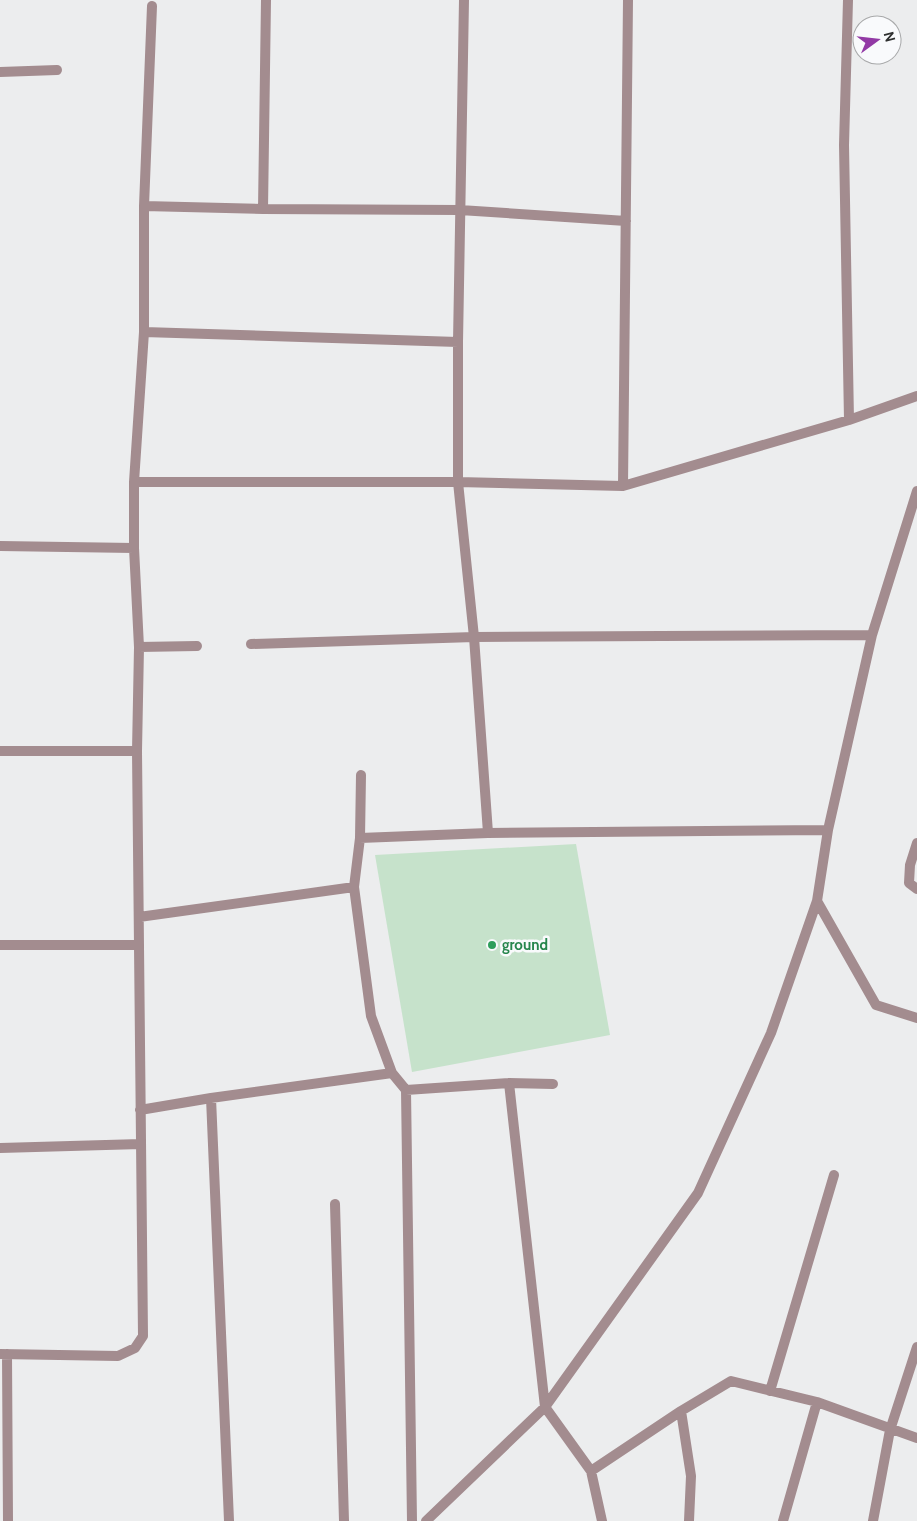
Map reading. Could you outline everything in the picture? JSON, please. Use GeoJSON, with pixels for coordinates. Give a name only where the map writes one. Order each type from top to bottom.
{"type":"FeatureCollection","features":[{"type":"Feature","properties":{"kind":"street"},"geometry":{"type":"LineString","coordinates":[[263,209],[266,0]]}},
{"type":"Feature","properties":{"kind":"street"},"geometry":{"type":"LineString","coordinates":[[464,0],[458,342],[458,482],[474,637],[488,833]]}},
{"type":"Feature","properties":{"kind":"street"},"geometry":{"type":"LineString","coordinates":[[623,486],[628,0]]}},
{"type":"Feature","properties":{"kind":"street"},"geometry":{"type":"LineString","coordinates":[[848,0],[844,145],[848,420]]}},
{"type":"Feature","properties":{"kind":"street"},"geometry":{"type":"LineString","coordinates":[[8,1521],[3,1354],[118,1356],[135,1348],[143,1336],[137,751],[139,647],[134,548],[134,482],[144,332],[144,206],[152,6]]}},
{"type":"Feature","properties":{"kind":"street"},"geometry":{"type":"LineString","coordinates":[[0,72],[57,70]]}},
{"type":"Feature","properties":{"kind":"street"},"geometry":{"type":"LineString","coordinates":[[144,206],[460,210],[626,220]]}},
{"type":"Feature","properties":{"kind":"street"},"geometry":{"type":"LineString","coordinates":[[144,332],[458,342]]}},
{"type":"Feature","properties":{"kind":"street"},"geometry":{"type":"LineString","coordinates":[[134,482],[458,482],[623,486],[848,420],[917,396]]}},
{"type":"Feature","properties":{"kind":"street"},"geometry":{"type":"LineString","coordinates":[[426,1521],[545,1407],[698,1193],[771,1033],[817,901],[828,830],[872,635],[917,491]]}},
{"type":"Feature","properties":{"kind":"street"},"geometry":{"type":"LineString","coordinates":[[0,546],[134,548]]}},
{"type":"Feature","properties":{"kind":"street"},"geometry":{"type":"LineString","coordinates":[[251,644],[474,637],[872,635]]}},
{"type":"Feature","properties":{"kind":"street"},"geometry":{"type":"LineString","coordinates":[[139,647],[197,646]]}},
{"type":"Feature","properties":{"kind":"street"},"geometry":{"type":"LineString","coordinates":[[0,751],[137,751]]}},
{"type":"Feature","properties":{"kind":"street"},"geometry":{"type":"LineString","coordinates":[[361,775],[360,838],[354,888],[371,1016],[392,1073],[406,1090],[412,1521]]}},
{"type":"Feature","properties":{"kind":"street"},"geometry":{"type":"LineString","coordinates":[[360,838],[488,833],[828,830]]}},
{"type":"Feature","properties":{"kind":"street"},"geometry":{"type":"LineString","coordinates":[[917,843],[910,865],[909,883],[917,889]]}},
{"type":"Feature","properties":{"kind":"street"},"geometry":{"type":"LineString","coordinates":[[140,917],[354,888]]}},
{"type":"Feature","properties":{"kind":"street"},"geometry":{"type":"LineString","coordinates":[[817,901],[876,1005],[917,1018]]}},
{"type":"Feature","properties":{"kind":"street"},"geometry":{"type":"LineString","coordinates":[[0,945],[139,945]]}},
{"type":"Feature","properties":{"kind":"street"},"geometry":{"type":"LineString","coordinates":[[140,1110],[211,1098],[392,1073]]}},
{"type":"Feature","properties":{"kind":"street"},"geometry":{"type":"LineString","coordinates":[[406,1090],[509,1083],[553,1084]]}},
{"type":"Feature","properties":{"kind":"street"},"geometry":{"type":"LineString","coordinates":[[509,1083],[545,1407],[591,1471],[602,1521]]}},
{"type":"Feature","properties":{"kind":"street"},"geometry":{"type":"LineString","coordinates":[[211,1098],[228,1521]]}},
{"type":"Feature","properties":{"kind":"street"},"geometry":{"type":"LineString","coordinates":[[0,1148],[141,1144]]}},
{"type":"Feature","properties":{"kind":"street"},"geometry":{"type":"LineString","coordinates":[[770,1391],[834,1175]]}},
{"type":"Feature","properties":{"kind":"street"},"geometry":{"type":"LineString","coordinates":[[336,1204],[344,1521]]}},
{"type":"Feature","properties":{"kind":"street"},"geometry":{"type":"LineString","coordinates":[[873,1521],[890,1430],[917,1347]]}},
{"type":"Feature","properties":{"kind":"street"},"geometry":{"type":"LineString","coordinates":[[591,1471],[681,1410],[731,1381],[817,1402],[890,1430],[917,1438]]}},
{"type":"Feature","properties":{"kind":"street"},"geometry":{"type":"LineString","coordinates":[[783,1521],[817,1402]]}},
{"type":"Feature","properties":{"kind":"street"},"geometry":{"type":"LineString","coordinates":[[681,1410],[691,1476],[689,1521]]}},
{"type":"Feature","properties":{"kind":"green space","name":"ground"},"geometry":{"type":"Polygon","coordinates":[[[576,844],[610,1035],[412,1072],[375,855],[576,844]]]}},
{"type":"Feature","properties":{"kind":"place","name":"ground"},"geometry":{"type":"Point","coordinates":[492,945]}}]}
